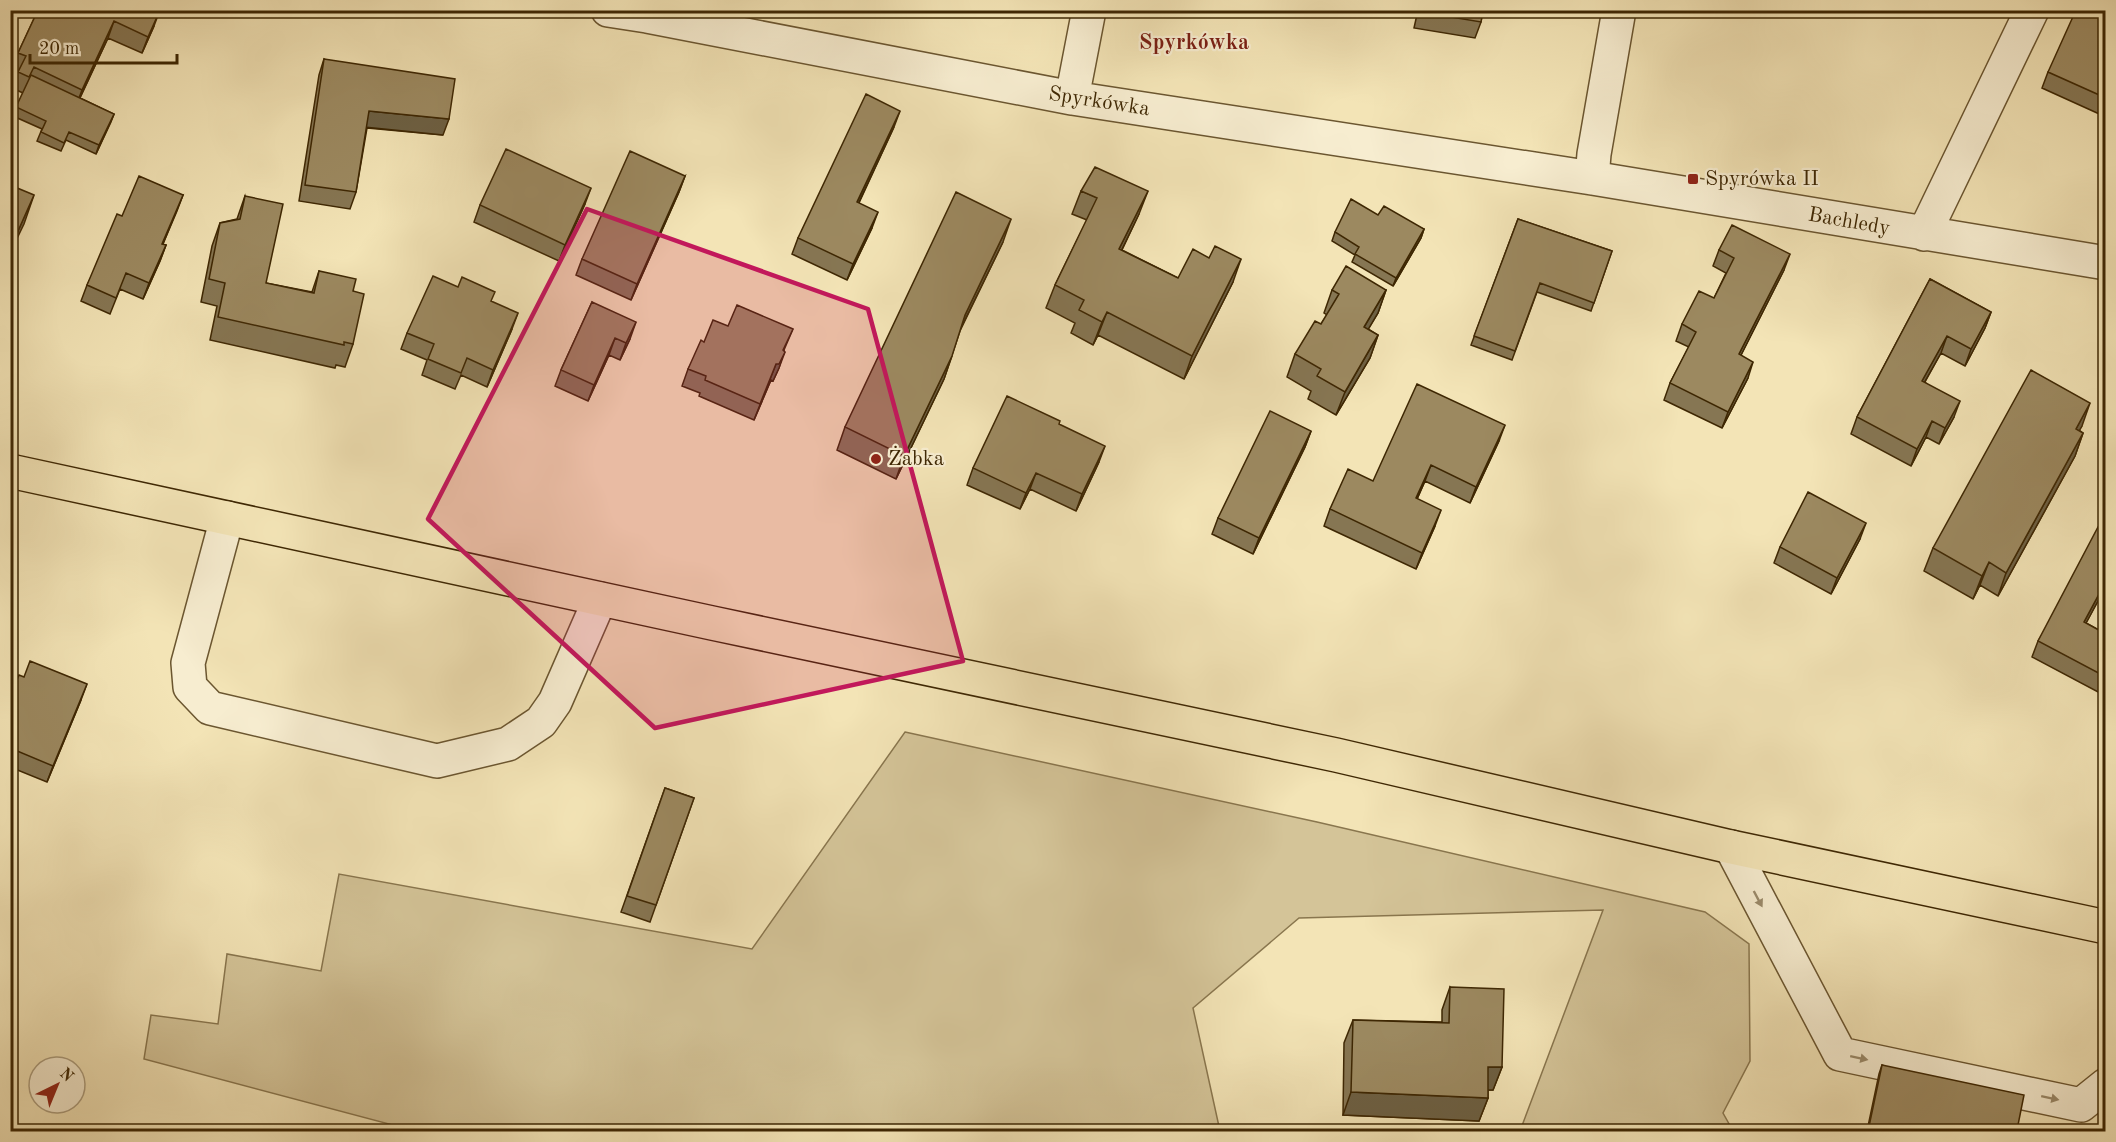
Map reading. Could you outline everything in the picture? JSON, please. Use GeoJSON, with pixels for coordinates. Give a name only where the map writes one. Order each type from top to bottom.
{"type":"FeatureCollection","features":[{"type":"Feature","properties":{"kind":"main road"},"geometry":{"type":"LineString","coordinates":[[10,471],[1336,755],[1731,847],[2106,927]]}},
{"type":"Feature","properties":{"kind":"street","name":"Spyrkówka"},"geometry":{"type":"LineString","coordinates":[[608,10],[1072,98],[1592,178]]}},
{"type":"Feature","properties":{"kind":"street"},"geometry":{"type":"LineString","coordinates":[[1072,98],[1089,10]]}},
{"type":"Feature","properties":{"kind":"street"},"geometry":{"type":"LineString","coordinates":[[1592,178],[1594,154],[1619,10]]}},
{"type":"Feature","properties":{"kind":"street"},"geometry":{"type":"LineString","coordinates":[[1924,234],[2032,10]]}},
{"type":"Feature","properties":{"kind":"street","name":"Bachledy"},"geometry":{"type":"LineString","coordinates":[[1592,178],[2106,263]]}},
{"type":"Feature","properties":{"kind":"street"},"geometry":{"type":"LineString","coordinates":[[227,518],[188,663],[190,687],[210,708],[437,761],[508,744],[541,722],[555,702],[600,599]]}},
{"type":"Feature","properties":{"kind":"street"},"geometry":{"type":"LineString","coordinates":[[1731,847],[1840,1054],[2081,1105],[2106,1084]]}},
{"type":"Feature","properties":{"kind":"highlighted area"},"geometry":{"type":"Polygon","coordinates":[[[587,209],[868,309],[963,661],[655,728],[428,519],[587,209]]]}},
{"type":"Feature","properties":{"kind":"shaded area"},"geometry":{"type":"Polygon","coordinates":[[[905,732],[1317,822],[1705,912],[1749,944],[1750,1061],[1723,1113],[1733,1131],[1520,1131],[1603,910],[1299,918],[1193,1008],[1220,1131],[408,1131],[408,1129],[144,1059],[151,1015],[218,1024],[227,954],[321,971],[339,874],[752,949],[905,732]]]}},
{"type":"Feature","properties":{"kind":"building"},"geometry":{"type":"Polygon","coordinates":[[[38,10],[160,10],[148,37],[114,21],[82,90],[34,67],[29,77],[18,72],[26,56],[18,53],[38,10]]]}},
{"type":"Feature","properties":{"kind":"building"},"geometry":{"type":"Polygon","coordinates":[[[1421,10],[1483,10],[1481,22],[1420,12],[1421,10]]]}},
{"type":"Feature","properties":{"kind":"building"},"geometry":{"type":"Polygon","coordinates":[[[2076,10],[2095,10],[2106,16],[2106,98],[2048,72],[2076,10]]]}},
{"type":"Feature","properties":{"kind":"building"},"geometry":{"type":"Polygon","coordinates":[[[324,59],[455,79],[449,119],[369,111],[356,192],[305,185],[324,59]]]}},
{"type":"Feature","properties":{"kind":"building"},"geometry":{"type":"Polygon","coordinates":[[[31,75],[114,114],[99,145],[69,132],[64,143],[41,132],[46,121],[16,107],[31,75]]]}},
{"type":"Feature","properties":{"kind":"building"},"geometry":{"type":"Polygon","coordinates":[[[866,94],[900,111],[857,202],[878,212],[853,264],[798,238],[866,94]]]}},
{"type":"Feature","properties":{"kind":"building"},"geometry":{"type":"Polygon","coordinates":[[[506,149],[591,188],[565,245],[480,205],[506,149]]]}},
{"type":"Feature","properties":{"kind":"building"},"geometry":{"type":"Polygon","coordinates":[[[630,151],[685,176],[637,284],[582,259],[630,151]]]}},
{"type":"Feature","properties":{"kind":"building"},"geometry":{"type":"Polygon","coordinates":[[[1095,167],[1148,191],[1119,249],[1178,278],[1193,249],[1209,258],[1215,246],[1241,259],[1192,356],[1107,312],[1102,322],[1079,310],[1084,300],[1055,285],[1097,198],[1081,191],[1095,167]]]}},
{"type":"Feature","properties":{"kind":"building"},"geometry":{"type":"Polygon","coordinates":[[[139,176],[183,195],[162,244],[166,245],[149,283],[126,273],[116,298],[87,285],[117,214],[122,216],[139,176]]]}},
{"type":"Feature","properties":{"kind":"building"},"geometry":{"type":"Polygon","coordinates":[[[10,185],[34,195],[10,249],[10,185]]]}},
{"type":"Feature","properties":{"kind":"building"},"geometry":{"type":"Polygon","coordinates":[[[956,192],[1011,219],[965,315],[952,356],[904,456],[845,427],[956,192]]]}},
{"type":"Feature","properties":{"kind":"building"},"geometry":{"type":"Polygon","coordinates":[[[245,196],[283,204],[266,283],[314,293],[319,271],[356,279],[353,291],[364,294],[353,344],[344,342],[344,345],[218,317],[225,283],[209,279],[220,223],[240,219],[245,196]]]}},
{"type":"Feature","properties":{"kind":"building"},"geometry":{"type":"Polygon","coordinates":[[[1351,199],[1378,215],[1384,206],[1424,229],[1396,278],[1355,254],[1359,247],[1335,232],[1351,199]]]}},
{"type":"Feature","properties":{"kind":"building"},"geometry":{"type":"Polygon","coordinates":[[[1518,219],[1612,251],[1594,303],[1540,283],[1515,351],[1474,336],[1518,219]]]}},
{"type":"Feature","properties":{"kind":"building"},"geometry":{"type":"Polygon","coordinates":[[[1732,225],[1790,254],[1739,354],[1753,362],[1728,412],[1670,383],[1696,332],[1682,324],[1699,291],[1714,298],[1734,258],[1719,250],[1732,225]]]}},
{"type":"Feature","properties":{"kind":"building"},"geometry":{"type":"Polygon","coordinates":[[[1346,266],[1386,290],[1364,327],[1378,335],[1345,392],[1317,376],[1321,369],[1295,354],[1315,321],[1321,324],[1339,294],[1332,290],[1346,266]]]}},
{"type":"Feature","properties":{"kind":"building"},"geometry":{"type":"Polygon","coordinates":[[[433,276],[458,287],[462,277],[495,292],[491,301],[518,313],[493,370],[467,358],[461,373],[428,359],[434,344],[407,333],[433,276]]]}},
{"type":"Feature","properties":{"kind":"building"},"geometry":{"type":"Polygon","coordinates":[[[1930,279],[1991,312],[1971,349],[1947,336],[1922,381],[1960,401],[1945,428],[1932,421],[1917,449],[1857,417],[1930,279]]]}},
{"type":"Feature","properties":{"kind":"building"},"geometry":{"type":"Polygon","coordinates":[[[592,302],[636,322],[626,343],[615,338],[594,385],[561,370],[592,302]]]}},
{"type":"Feature","properties":{"kind":"building"},"geometry":{"type":"Polygon","coordinates":[[[737,305],[793,329],[783,350],[785,352],[779,364],[776,364],[760,404],[705,380],[706,376],[688,369],[701,340],[704,342],[713,320],[728,326],[737,305]]]}},
{"type":"Feature","properties":{"kind":"building"},"geometry":{"type":"Polygon","coordinates":[[[2031,370],[2090,403],[2076,429],[2083,433],[2006,573],[1989,562],[1982,576],[1933,548],[2031,370]]]}},
{"type":"Feature","properties":{"kind":"building"},"geometry":{"type":"Polygon","coordinates":[[[1417,384],[1505,425],[1476,487],[1431,465],[1416,498],[1441,510],[1422,553],[1330,509],[1348,469],[1373,481],[1417,384]]]}},
{"type":"Feature","properties":{"kind":"building"},"geometry":{"type":"Polygon","coordinates":[[[1007,396],[1060,421],[1059,424],[1105,446],[1082,494],[1036,473],[1026,493],[973,468],[1007,396]]]}},
{"type":"Feature","properties":{"kind":"building"},"geometry":{"type":"Polygon","coordinates":[[[1270,411],[1311,431],[1259,538],[1218,518],[1270,411]]]}},
{"type":"Feature","properties":{"kind":"building"},"geometry":{"type":"Polygon","coordinates":[[[1808,492],[1866,523],[1837,578],[1780,547],[1808,492]]]}},
{"type":"Feature","properties":{"kind":"building"},"geometry":{"type":"Polygon","coordinates":[[[2098,527],[2106,531],[2106,581],[2084,622],[2106,634],[2106,677],[2038,641],[2098,527]]]}},
{"type":"Feature","properties":{"kind":"building"},"geometry":{"type":"Polygon","coordinates":[[[30,661],[87,684],[53,766],[10,748],[10,696],[19,675],[24,677],[30,661]]]}},
{"type":"Feature","properties":{"kind":"building"},"geometry":{"type":"Polygon","coordinates":[[[665,788],[694,798],[656,905],[627,896],[665,788]]]}},
{"type":"Feature","properties":{"kind":"building"},"geometry":{"type":"Polygon","coordinates":[[[1450,987],[1504,989],[1502,1067],[1488,1067],[1488,1098],[1351,1092],[1353,1020],[1449,1023],[1450,987]]]}},
{"type":"Feature","properties":{"kind":"building"},"geometry":{"type":"Polygon","coordinates":[[[1882,1065],[2024,1095],[2018,1125],[2049,1131],[1868,1131],[1882,1065]]]}},
{"type":"Feature","properties":{"kind":"place","name":"Spyrówka II"},"geometry":{"type":"Point","coordinates":[1693,179]}},
{"type":"Feature","properties":{"kind":"place","name":"Żabka"},"geometry":{"type":"Point","coordinates":[876,459]}},
{"type":"Feature","properties":{"kind":"district","name":"Spyrkówka"},"geometry":{"type":"Point","coordinates":[1194,43]}}]}
